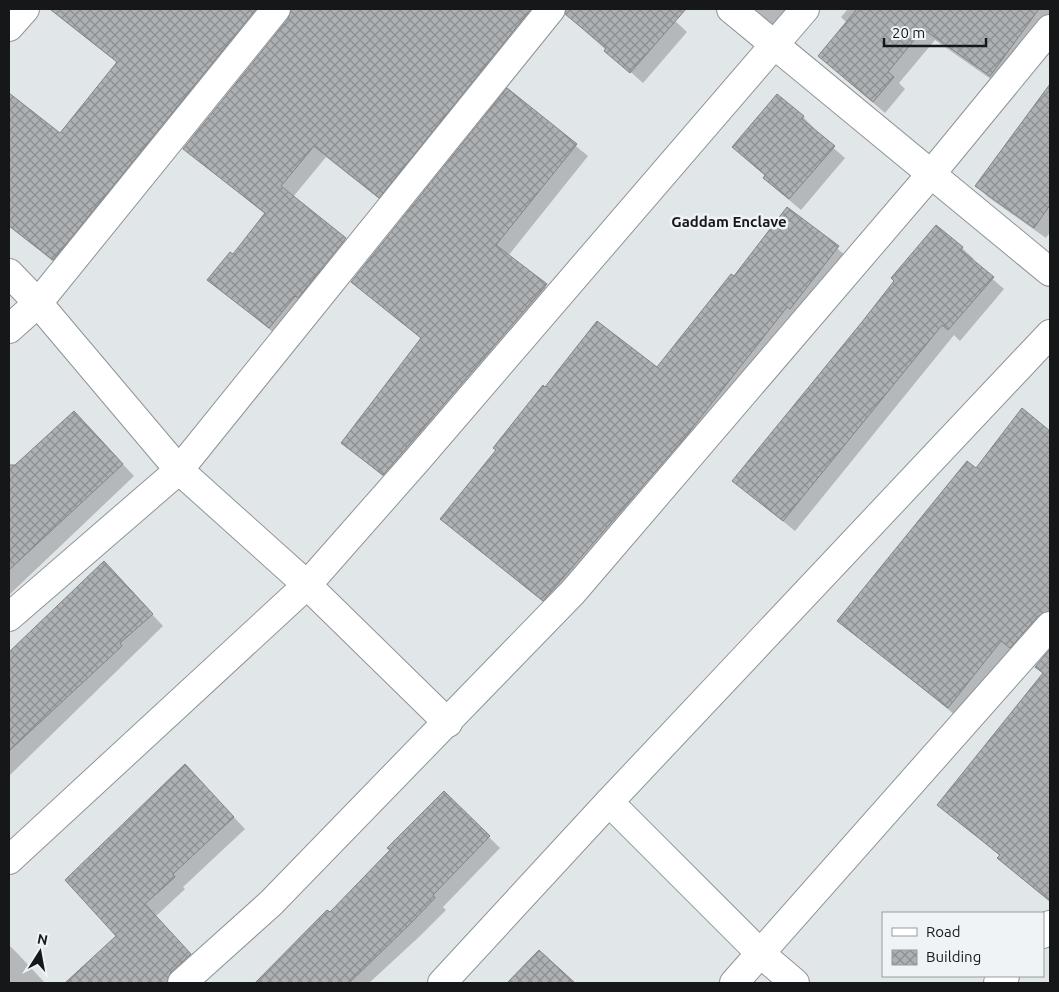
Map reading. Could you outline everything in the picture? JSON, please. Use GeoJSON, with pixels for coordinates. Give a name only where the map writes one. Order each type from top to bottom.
{"type":"FeatureCollection","features":[{"type":"Feature","properties":{"kind":"street"},"geometry":{"type":"LineString","coordinates":[[9,27],[25,9]]}},
{"type":"Feature","properties":{"kind":"street"},"geometry":{"type":"LineString","coordinates":[[9,329],[38,303],[276,9]]}},
{"type":"Feature","properties":{"kind":"street"},"geometry":{"type":"LineString","coordinates":[[9,617],[179,470],[551,9]]}},
{"type":"Feature","properties":{"kind":"street"},"geometry":{"type":"LineString","coordinates":[[731,9],[776,44],[1050,272]]}},
{"type":"Feature","properties":{"kind":"street"},"geometry":{"type":"LineString","coordinates":[[9,860],[307,585],[418,459],[805,9]]}},
{"type":"Feature","properties":{"kind":"street"},"geometry":{"type":"LineString","coordinates":[[182,983],[271,903],[448,723],[573,592],[931,174],[1050,29]]}},
{"type":"Feature","properties":{"kind":"street"},"geometry":{"type":"LineString","coordinates":[[9,273],[38,303],[179,470],[307,585],[448,723]]}},
{"type":"Feature","properties":{"kind":"street"},"geometry":{"type":"LineString","coordinates":[[442,983],[609,802],[1050,334]]}},
{"type":"Feature","properties":{"kind":"street"},"geometry":{"type":"LineString","coordinates":[[734,983],[1050,626]]}},
{"type":"Feature","properties":{"kind":"street"},"geometry":{"type":"LineString","coordinates":[[609,802],[761,954],[795,983]]}},
{"type":"Feature","properties":{"kind":"building"},"geometry":{"type":"Polygon","coordinates":[[[50,9],[256,9],[53,260],[9,226],[9,93],[60,133],[117,62],[50,9]]]}},
{"type":"Feature","properties":{"kind":"building"},"geometry":{"type":"Polygon","coordinates":[[[291,9],[531,9],[379,198],[314,146],[281,186],[346,238],[298,298],[295,296],[269,328],[207,280],[230,252],[233,254],[265,213],[183,149],[288,19],[291,9]]]}},
{"type":"Feature","properties":{"kind":"building"},"geometry":{"type":"Polygon","coordinates":[[[566,9],[686,9],[630,73],[604,51],[606,48],[565,14],[566,9]]]}},
{"type":"Feature","properties":{"kind":"building"},"geometry":{"type":"Polygon","coordinates":[[[857,9],[1039,9],[990,76],[923,29],[888,72],[894,77],[873,102],[818,56],[857,9]]]}},
{"type":"Feature","properties":{"kind":"building"},"geometry":{"type":"Polygon","coordinates":[[[1050,84],[1050,205],[1034,228],[975,186],[1050,84]]]}},
{"type":"Feature","properties":{"kind":"building"},"geometry":{"type":"Polygon","coordinates":[[[507,88],[577,144],[496,245],[547,284],[383,475],[341,443],[421,338],[351,282],[507,88]]]}},
{"type":"Feature","properties":{"kind":"building"},"geometry":{"type":"Polygon","coordinates":[[[777,94],[804,116],[802,119],[835,146],[789,199],[763,178],[765,175],[732,147],[777,94]]]}},
{"type":"Feature","properties":{"kind":"building"},"geometry":{"type":"Polygon","coordinates":[[[787,207],[839,246],[790,309],[787,307],[686,436],[543,601],[440,519],[496,450],[493,448],[543,385],[545,387],[597,321],[657,367],[731,274],[734,276],[787,207]]]}},
{"type":"Feature","properties":{"kind":"building"},"geometry":{"type":"Polygon","coordinates":[[[936,225],[963,247],[961,250],[994,277],[948,330],[942,325],[783,521],[732,481],[862,322],[894,281],[891,278],[936,225]]]}},
{"type":"Feature","properties":{"kind":"building"},"geometry":{"type":"Polygon","coordinates":[[[1022,408],[1050,431],[1050,611],[1038,616],[1010,648],[1001,641],[948,708],[837,621],[967,461],[976,468],[1022,408]]]}},
{"type":"Feature","properties":{"kind":"building"},"geometry":{"type":"Polygon","coordinates":[[[74,411],[123,464],[9,570],[9,465],[15,465],[74,411]]]}},
{"type":"Feature","properties":{"kind":"building"},"geometry":{"type":"Polygon","coordinates":[[[104,561],[153,614],[120,643],[122,646],[9,751],[9,652],[104,561]]]}},
{"type":"Feature","properties":{"kind":"building"},"geometry":{"type":"Polygon","coordinates":[[[1050,649],[1050,901],[997,858],[1000,855],[937,805],[1043,673],[1035,667],[1050,649]]]}},
{"type":"Feature","properties":{"kind":"building"},"geometry":{"type":"Polygon","coordinates":[[[185,764],[234,817],[173,874],[175,877],[145,904],[191,954],[171,972],[167,983],[65,983],[116,936],[65,880],[185,764]]]}},
{"type":"Feature","properties":{"kind":"building"},"geometry":{"type":"Polygon","coordinates":[[[444,791],[490,836],[433,895],[435,898],[409,925],[349,983],[255,983],[327,910],[330,912],[390,850],[387,848],[444,791]]]}},
{"type":"Feature","properties":{"kind":"building"},"geometry":{"type":"Polygon","coordinates":[[[539,950],[575,983],[507,983],[539,950]]]}},
{"type":"Feature","properties":{"kind":"district","name":"Gaddam Enclave"},"geometry":{"type":"Point","coordinates":[729,221]}}]}
